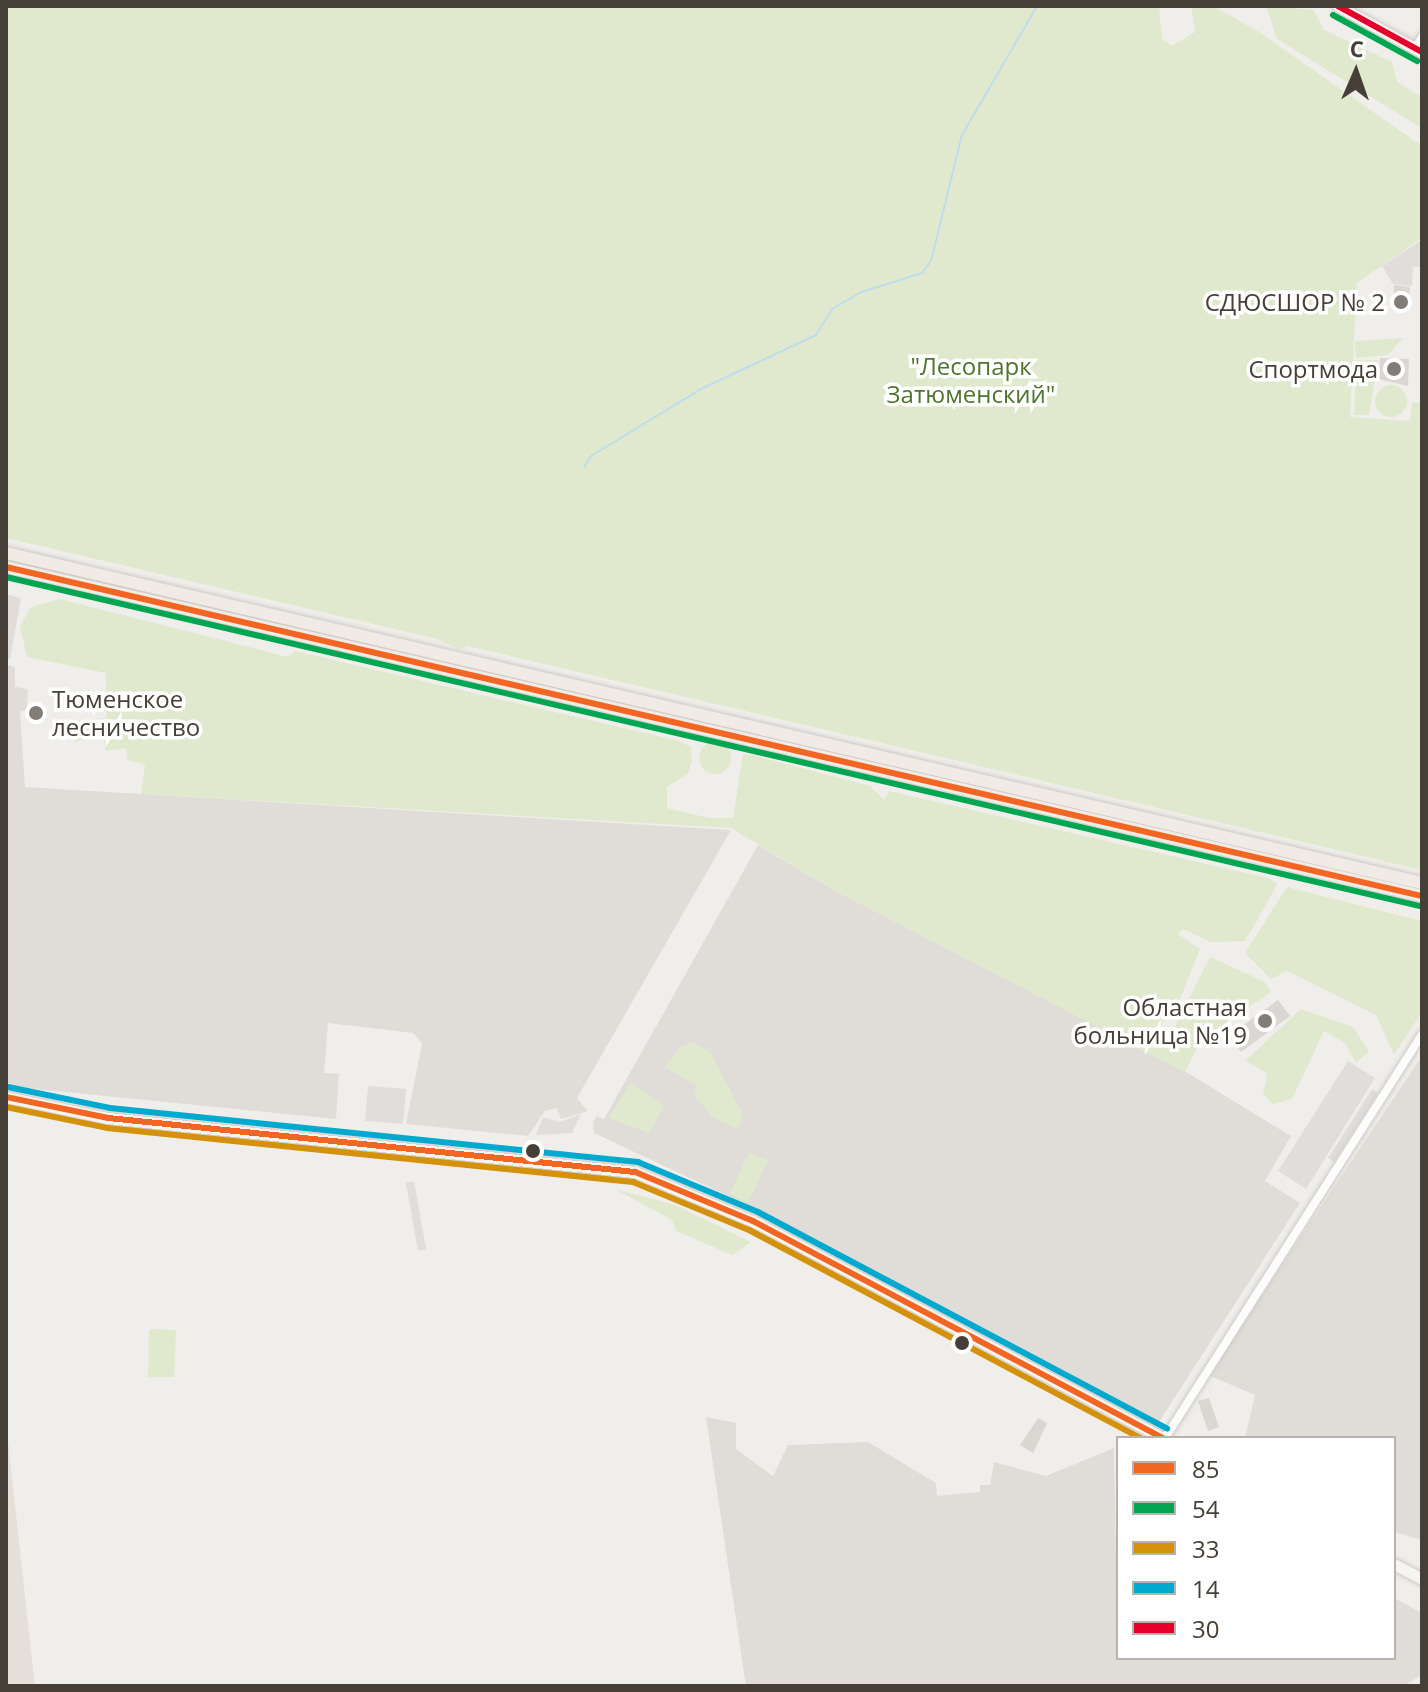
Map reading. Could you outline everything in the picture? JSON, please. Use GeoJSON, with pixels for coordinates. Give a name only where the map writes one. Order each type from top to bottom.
{"type":"FeatureCollection","features":[{"type":"Feature","properties":{"kind":"main road"},"geometry":{"type":"LineString","coordinates":[[6,553],[1422,883]]}},
{"type":"Feature","properties":{"kind":"main road"},"geometry":{"type":"LineString","coordinates":[[6,567],[1422,896]]}},
{"type":"Feature","properties":{"kind":"main road"},"geometry":{"type":"LineString","coordinates":[[1036,806],[1039,792]]}},
{"type":"Feature","properties":{"kind":"street"},"geometry":{"type":"LineString","coordinates":[[1338,6],[1419,50],[1422,37]]}},
{"type":"Feature","properties":{"kind":"street"},"geometry":{"type":"LineString","coordinates":[[1164,1436],[1422,1034]]}},
{"type":"Feature","properties":{"kind":"street"},"geometry":{"type":"LineString","coordinates":[[6,1097],[108,1118],[635,1172],[753,1221],[1159,1436]]}},
{"type":"Feature","properties":{"kind":"street"},"geometry":{"type":"LineString","coordinates":[[1396,1565],[1422,1579]]}},
{"type":"Feature","properties":{"kind":"shaded area"},"geometry":{"type":"Polygon","coordinates":[[[1422,240],[1422,267],[1413,267],[1412,286],[1393,284],[1382,266],[1422,240]]]}},
{"type":"Feature","properties":{"kind":"shaded area"},"geometry":{"type":"Polygon","coordinates":[[[6,594],[21,598],[10,659],[6,658],[6,594]]]}},
{"type":"Feature","properties":{"kind":"shaded area"},"geometry":{"type":"Polygon","coordinates":[[[6,665],[15,667],[15,687],[28,689],[27,710],[20,711],[25,787],[731,830],[577,1098],[588,1111],[561,1119],[557,1108],[545,1111],[528,1136],[406,1124],[422,1043],[413,1033],[328,1023],[324,1073],[339,1074],[336,1119],[16,1087],[6,1082],[6,665]]]}},
{"type":"Feature","properties":{"kind":"shaded area"},"geometry":{"type":"Polygon","coordinates":[[[758,845],[832,889],[1186,1072],[1291,1136],[1265,1181],[1300,1203],[1157,1425],[762,1212],[594,1133],[593,1122],[597,1116],[604,1119],[758,845]]]}},
{"type":"Feature","properties":{"kind":"shaded area"},"geometry":{"type":"Polygon","coordinates":[[[1422,1056],[1422,1540],[1396,1533],[1396,1436],[1245,1436],[1255,1395],[1208,1375],[1422,1056]]]}},
{"type":"Feature","properties":{"kind":"shaded area"},"geometry":{"type":"Polygon","coordinates":[[[1348,1061],[1375,1078],[1306,1189],[1278,1171],[1348,1061]]]}},
{"type":"Feature","properties":{"kind":"shaded area"},"geometry":{"type":"Polygon","coordinates":[[[368,1086],[406,1089],[403,1124],[365,1121],[368,1086]]]}},
{"type":"Feature","properties":{"kind":"shaded area"},"geometry":{"type":"Polygon","coordinates":[[[1372,1089],[1378,1093],[1334,1162],[1328,1158],[1372,1089]]]}},
{"type":"Feature","properties":{"kind":"shaded area"},"geometry":{"type":"Polygon","coordinates":[[[581,1114],[572,1133],[536,1135],[543,1117],[560,1122],[581,1114]]]}},
{"type":"Feature","properties":{"kind":"shaded area"},"geometry":{"type":"Polygon","coordinates":[[[414,1181],[426,1249],[418,1251],[406,1183],[414,1181]]]}},
{"type":"Feature","properties":{"kind":"shaded area"},"geometry":{"type":"Polygon","coordinates":[[[706,1417],[736,1423],[736,1449],[773,1476],[788,1445],[868,1442],[936,1483],[937,1496],[980,1492],[980,1485],[990,1485],[994,1462],[1046,1476],[1114,1448],[1116,1660],[1396,1660],[1396,1599],[1422,1613],[1422,1675],[1403,1686],[746,1686],[706,1417]]]}},
{"type":"Feature","properties":{"kind":"shaded area"},"geometry":{"type":"Polygon","coordinates":[[[6,1423],[35,1686],[6,1686],[6,1423]]]}},
{"type":"Feature","properties":{"kind":"green space","name":"\"Лесопарк Затюменский\""},"geometry":{"type":"Polygon","coordinates":[[[6,6],[1159,6],[1162,39],[1172,46],[1195,32],[1191,6],[1213,6],[1259,32],[1422,146],[1422,238],[1357,283],[1350,417],[1410,421],[1412,403],[1422,403],[1422,870],[468,646],[459,649],[437,639],[6,538],[6,6]]]}},
{"type":"Feature","properties":{"kind":"green space"},"geometry":{"type":"Polygon","coordinates":[[[1266,6],[1314,10],[1324,30],[1392,62],[1397,82],[1421,97],[1420,127],[1277,39],[1266,6]]]}},
{"type":"Feature","properties":{"kind":"green space"},"geometry":{"type":"Polygon","coordinates":[[[1403,338],[1388,355],[1356,358],[1355,341],[1403,338]]]}},
{"type":"Feature","properties":{"kind":"green space"},"geometry":{"type":"Polygon","coordinates":[[[1357,360],[1378,360],[1369,415],[1354,415],[1357,360]]]}},
{"type":"Feature","properties":{"kind":"green space"},"geometry":{"type":"Polygon","coordinates":[[[1391,385],[1402,390],[1407,401],[1402,412],[1391,417],[1380,412],[1375,401],[1380,390],[1391,385]]]}},
{"type":"Feature","properties":{"kind":"green space"},"geometry":{"type":"Polygon","coordinates":[[[60,599],[288,657],[295,651],[679,741],[691,747],[692,760],[688,774],[667,787],[667,808],[709,818],[733,818],[743,754],[753,755],[870,786],[884,800],[889,791],[1268,878],[1277,883],[1275,889],[1245,941],[1211,942],[1183,929],[1178,934],[1200,949],[1180,999],[1149,1040],[1168,1040],[1210,957],[1265,982],[1271,992],[1202,1039],[1185,1072],[832,889],[731,828],[141,794],[145,764],[127,760],[126,748],[106,751],[102,734],[74,742],[88,719],[106,718],[106,673],[27,657],[20,626],[31,607],[60,599]]]}},
{"type":"Feature","properties":{"kind":"green space"},"geometry":{"type":"Polygon","coordinates":[[[715,742],[726,747],[731,758],[726,769],[715,774],[704,769],[699,758],[704,747],[715,742]]]}},
{"type":"Feature","properties":{"kind":"green space"},"geometry":{"type":"Polygon","coordinates":[[[1287,887],[1422,921],[1422,1012],[1394,1055],[1376,1015],[1287,971],[1271,979],[1245,953],[1287,887]]]}},
{"type":"Feature","properties":{"kind":"green space"},"geometry":{"type":"Polygon","coordinates":[[[1301,1009],[1353,1027],[1369,1052],[1356,1063],[1345,1043],[1324,1031],[1292,1099],[1273,1104],[1263,1094],[1267,1073],[1245,1061],[1301,1009]]]}},
{"type":"Feature","properties":{"kind":"green space"},"geometry":{"type":"Polygon","coordinates":[[[693,1042],[710,1052],[743,1115],[738,1130],[713,1117],[695,1096],[696,1085],[665,1067],[680,1047],[693,1042]]]}},
{"type":"Feature","properties":{"kind":"green space"},"geometry":{"type":"Polygon","coordinates":[[[631,1082],[664,1106],[649,1133],[609,1118],[631,1082]]]}},
{"type":"Feature","properties":{"kind":"green space"},"geometry":{"type":"Polygon","coordinates":[[[749,1153],[768,1160],[748,1203],[730,1194],[749,1153]]]}},
{"type":"Feature","properties":{"kind":"green space"},"geometry":{"type":"Polygon","coordinates":[[[615,1189],[675,1205],[751,1242],[732,1255],[676,1231],[672,1220],[615,1189]]]}},
{"type":"Feature","properties":{"kind":"green space"},"geometry":{"type":"Polygon","coordinates":[[[149,1329],[176,1330],[174,1377],[148,1377],[149,1329]]]}},
{"type":"Feature","properties":{"kind":"building","name":"СДЮСШОР № 2"},"geometry":{"type":"Polygon","coordinates":[[[1394,285],[1410,287],[1408,309],[1393,308],[1394,285]]]}},
{"type":"Feature","properties":{"kind":"building","name":"Спортмода"},"geometry":{"type":"Polygon","coordinates":[[[1380,358],[1409,359],[1408,386],[1379,379],[1380,358]]]}},
{"type":"Feature","properties":{"kind":"building"},"geometry":{"type":"Polygon","coordinates":[[[1278,1000],[1290,1016],[1241,1052],[1229,1036],[1278,1000]]]}},
{"type":"Feature","properties":{"kind":"building"},"geometry":{"type":"Polygon","coordinates":[[[1209,1398],[1219,1427],[1208,1431],[1198,1401],[1209,1398]]]}},
{"type":"Feature","properties":{"kind":"building"},"geometry":{"type":"Polygon","coordinates":[[[1038,1418],[1047,1423],[1033,1453],[1020,1445],[1038,1418]]]}},
{"type":"Feature","properties":{"kind":"waterway"},"geometry":{"type":"LineString","coordinates":[[584,467],[591,456],[703,388],[816,335],[832,309],[862,292],[922,273],[931,261],[962,135],[1037,6]]}},
{"type":"Feature","properties":{"kind":"transit line","name":"30"},"geometry":{"type":"LineString","coordinates":[[1338,6],[1422,52]]}},
{"type":"Feature","properties":{"kind":"transit line","name":"54"},"geometry":{"type":"LineString","coordinates":[[1333,15],[1417,61]]}},
{"type":"Feature","properties":{"kind":"transit line","name":"85"},"geometry":{"type":"LineString","coordinates":[[6,567],[1422,896]]}},
{"type":"Feature","properties":{"kind":"transit line","name":"54"},"geometry":{"type":"LineString","coordinates":[[6,577],[1420,906]]}},
{"type":"Feature","properties":{"kind":"transit line","name":"14"},"geometry":{"type":"LineString","coordinates":[[8,1087],[110,1108],[638,1162],[758,1212],[1167,1429]]}},
{"type":"Feature","properties":{"kind":"transit line","name":"85"},"geometry":{"type":"LineString","coordinates":[[6,1097],[108,1118],[635,1172],[753,1221],[1158,1436]]}},
{"type":"Feature","properties":{"kind":"transit line","name":"33"},"geometry":{"type":"LineString","coordinates":[[6,1107],[107,1128],[633,1182],[749,1230],[1137,1436]]}},
{"type":"Feature","properties":{"kind":"place","name":"СДЮСШОР № 2"},"geometry":{"type":"Point","coordinates":[1401,302]}},
{"type":"Feature","properties":{"kind":"place","name":"Спортмода"},"geometry":{"type":"Point","coordinates":[1394,369]}},
{"type":"Feature","properties":{"kind":"place","name":"Тюменское лесничество"},"geometry":{"type":"Point","coordinates":[36,713]}},
{"type":"Feature","properties":{"kind":"place","name":"Областная больница №19"},"geometry":{"type":"Point","coordinates":[1265,1021]}}]}
